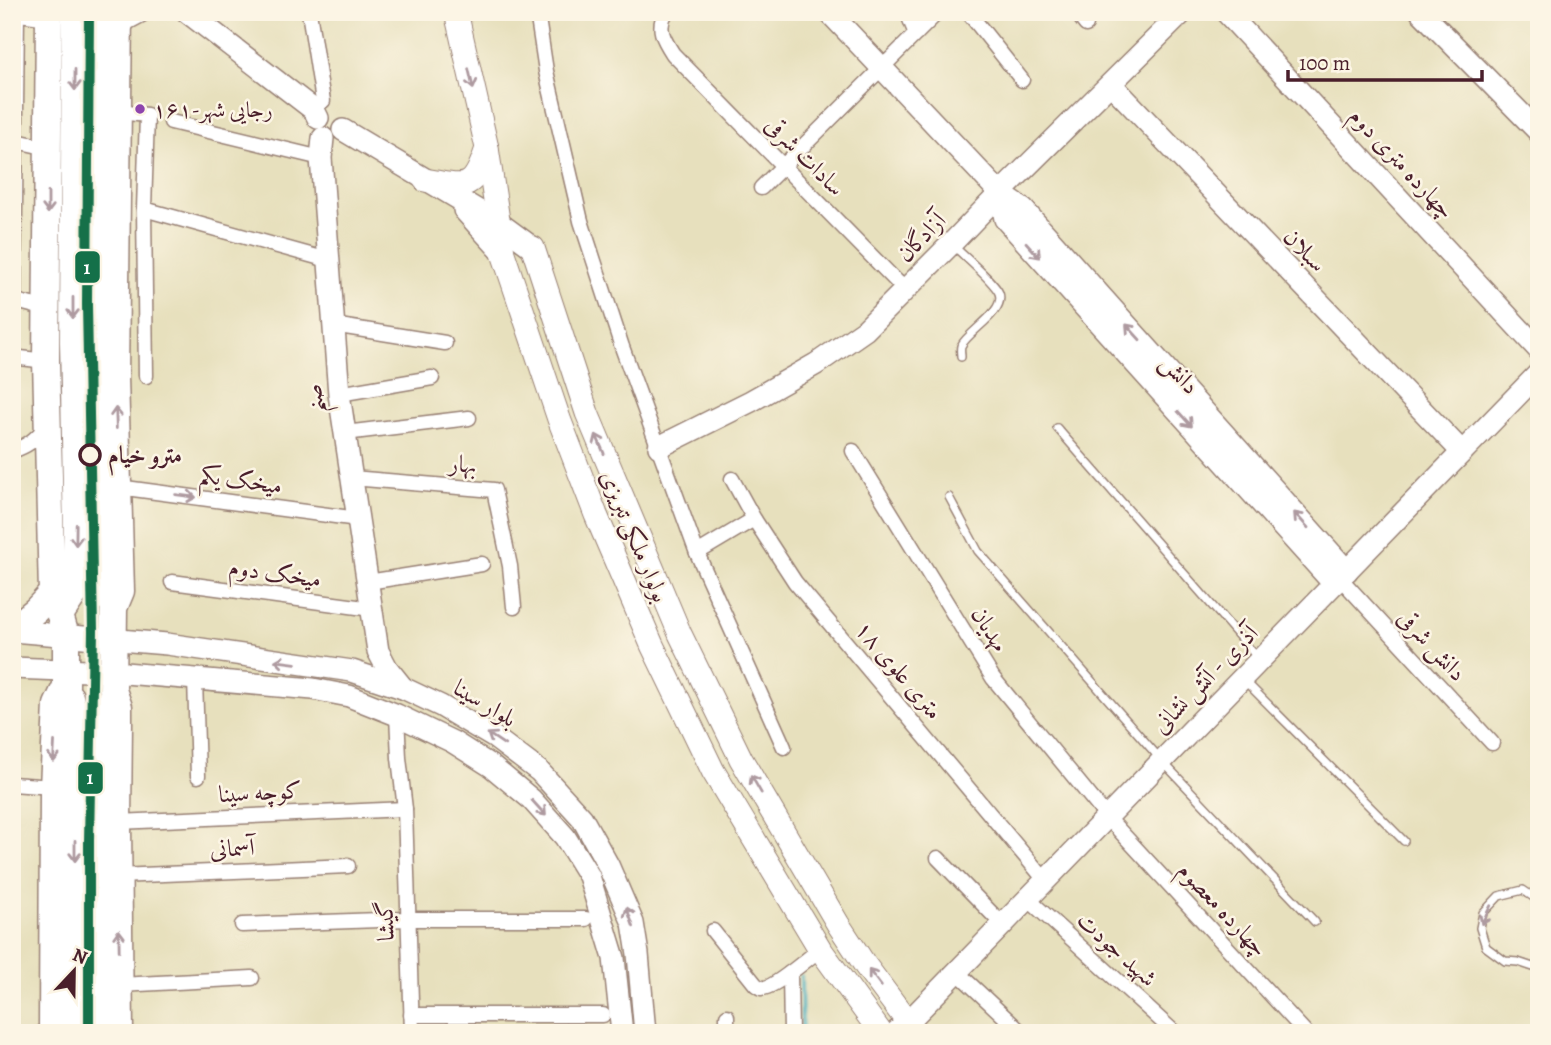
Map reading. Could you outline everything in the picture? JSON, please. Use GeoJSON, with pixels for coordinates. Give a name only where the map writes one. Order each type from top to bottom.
{"type":"FeatureCollection","features":[{"type":"Feature","properties":{"kind":"highway"},"geometry":{"type":"LineString","coordinates":[[59,615],[74,594],[77,533],[73,342],[75,12]]}},
{"type":"Feature","properties":{"kind":"highway"},"geometry":{"type":"LineString","coordinates":[[95,12],[94,359],[98,542],[106,593],[114,608]]}},
{"type":"Feature","properties":{"kind":"highway"},"geometry":{"type":"LineString","coordinates":[[49,15],[46,419],[65,678],[86,767],[95,1033]]}},
{"type":"Feature","properties":{"kind":"highway"},"geometry":{"type":"LineString","coordinates":[[119,21],[115,377],[121,591],[114,608],[113,681],[119,707],[120,1033]]}},
{"type":"Feature","properties":{"kind":"highway"},"geometry":{"type":"LineString","coordinates":[[12,631],[36,610],[59,615]]}},
{"type":"Feature","properties":{"kind":"highway"},"geometry":{"type":"LineString","coordinates":[[52,1033],[53,788],[57,705],[65,678]]}},
{"type":"Feature","properties":{"kind":"highway"},"geometry":{"type":"LineString","coordinates":[[75,1033],[86,767],[113,681]]}},
{"type":"Feature","properties":{"kind":"main road","name":"بولوار ملکی تبریزی"},"geometry":{"type":"LineString","coordinates":[[456,12],[487,148],[503,253],[559,419],[596,515],[652,645],[713,771],[820,949],[881,1033]]}},
{"type":"Feature","properties":{"kind":"main road"},"geometry":{"type":"LineString","coordinates":[[425,180],[450,185],[468,183],[479,170],[487,148]]}},
{"type":"Feature","properties":{"kind":"main road","name":"بولوار ملکی تبریزی"},"geometry":{"type":"LineString","coordinates":[[533,248],[587,413],[685,645],[741,759],[831,913],[906,1029]]}},
{"type":"Feature","properties":{"kind":"street"},"geometry":{"type":"LineString","coordinates":[[119,21],[140,12]]}},
{"type":"Feature","properties":{"kind":"street"},"geometry":{"type":"LineString","coordinates":[[187,12],[314,110],[326,126]]}},
{"type":"Feature","properties":{"kind":"street"},"geometry":{"type":"LineString","coordinates":[[202,12],[326,126],[499,223],[533,248]]}},
{"type":"Feature","properties":{"kind":"street"},"geometry":{"type":"LineString","coordinates":[[309,12],[326,126]]}},
{"type":"Feature","properties":{"kind":"street"},"geometry":{"type":"LineString","coordinates":[[537,12],[545,72],[581,221],[622,346],[697,553],[784,747]]}},
{"type":"Feature","properties":{"kind":"street","name":"سادات شرقی"},"geometry":{"type":"LineString","coordinates":[[666,12],[661,25],[662,35],[673,54],[905,290]]}},
{"type":"Feature","properties":{"kind":"street","name":"دانش"},"geometry":{"type":"LineString","coordinates":[[829,12],[1000,193],[1023,209],[1340,578]]}},
{"type":"Feature","properties":{"kind":"street"},"geometry":{"type":"LineString","coordinates":[[907,12],[916,34]]}},
{"type":"Feature","properties":{"kind":"street"},"geometry":{"type":"LineString","coordinates":[[761,188],[938,12]]}},
{"type":"Feature","properties":{"kind":"street"},"geometry":{"type":"LineString","coordinates":[[968,12],[1022,80]]}},
{"type":"Feature","properties":{"kind":"street"},"geometry":{"type":"LineString","coordinates":[[1076,12],[1086,24]]}},
{"type":"Feature","properties":{"kind":"street","name":"آزادگان"},"geometry":{"type":"LineString","coordinates":[[659,447],[751,401],[816,364],[865,330],[1183,12]]}},
{"type":"Feature","properties":{"kind":"street","name":"چهارده متری دوم"},"geometry":{"type":"LineString","coordinates":[[1226,12],[1539,350]]}},
{"type":"Feature","properties":{"kind":"street"},"geometry":{"type":"LineString","coordinates":[[1421,12],[1539,132]]}},
{"type":"Feature","properties":{"kind":"street"},"geometry":{"type":"LineString","coordinates":[[47,309],[13,300],[14,140],[15,13],[49,15]]}},
{"type":"Feature","properties":{"kind":"street","name":"سبلان"},"geometry":{"type":"LineString","coordinates":[[1111,84],[1462,452]]}},
{"type":"Feature","properties":{"kind":"street"},"geometry":{"type":"LineString","coordinates":[[118,112],[146,115],[146,376]]}},
{"type":"Feature","properties":{"kind":"street"},"geometry":{"type":"LineString","coordinates":[[172,122],[326,126]]}},
{"type":"Feature","properties":{"kind":"street","name":"صنم"},"geometry":{"type":"LineString","coordinates":[[326,126],[328,260],[339,394],[378,651]]}},
{"type":"Feature","properties":{"kind":"street"},"geometry":{"type":"LineString","coordinates":[[14,140],[48,148]]}},
{"type":"Feature","properties":{"kind":"street"},"geometry":{"type":"LineString","coordinates":[[448,194],[503,253]]}},
{"type":"Feature","properties":{"kind":"street"},"geometry":{"type":"LineString","coordinates":[[144,209],[328,260]]}},
{"type":"Feature","properties":{"kind":"street"},"geometry":{"type":"LineString","coordinates":[[333,325],[445,343]]}},
{"type":"Feature","properties":{"kind":"street"},"geometry":{"type":"LineString","coordinates":[[12,357],[46,361]]}},
{"type":"Feature","properties":{"kind":"street","name":"آذرى - آتش نشانى"},"geometry":{"type":"LineString","coordinates":[[906,1029],[957,972],[1539,373]]}},
{"type":"Feature","properties":{"kind":"street"},"geometry":{"type":"LineString","coordinates":[[339,394],[432,378]]}},
{"type":"Feature","properties":{"kind":"street"},"geometry":{"type":"LineString","coordinates":[[345,433],[469,418]]}},
{"type":"Feature","properties":{"kind":"street"},"geometry":{"type":"LineString","coordinates":[[12,451],[35,440],[46,427],[46,419]]}},
{"type":"Feature","properties":{"kind":"street","name":"مهدیان"},"geometry":{"type":"LineString","coordinates":[[853,451],[993,678],[1107,817]]}},
{"type":"Feature","properties":{"kind":"street","name":"بهار"},"geometry":{"type":"LineString","coordinates":[[352,478],[494,489],[510,566],[514,607]]}},
{"type":"Feature","properties":{"kind":"street","name":"۱۸ متری علوی"},"geometry":{"type":"LineString","coordinates":[[732,479],[754,519],[795,582],[1046,881]]}},
{"type":"Feature","properties":{"kind":"street","name":"میخک یکم"},"geometry":{"type":"LineString","coordinates":[[118,486],[358,519]]}},
{"type":"Feature","properties":{"kind":"street"},"geometry":{"type":"LineString","coordinates":[[697,553],[754,519]]}},
{"type":"Feature","properties":{"kind":"street"},"geometry":{"type":"LineString","coordinates":[[368,582],[482,564]]}},
{"type":"Feature","properties":{"kind":"street","name":"دانش شرقی"},"geometry":{"type":"LineString","coordinates":[[1340,578],[1492,743]]}},
{"type":"Feature","properties":{"kind":"street","name":"میخک دوم"},"geometry":{"type":"LineString","coordinates":[[172,582],[372,609]]}},
{"type":"Feature","properties":{"kind":"street","name":"بلوار سینا"},"geometry":{"type":"LineString","coordinates":[[12,631],[59,615],[114,639],[347,670],[403,688],[441,706],[495,738],[540,771],[582,818],[608,865],[633,922],[645,1033]]}},
{"type":"Feature","properties":{"kind":"street"},"geometry":{"type":"LineString","coordinates":[[347,670],[359,666],[378,651],[403,688]]}},
{"type":"Feature","properties":{"kind":"street","name":"بلوار سینا"},"geometry":{"type":"LineString","coordinates":[[12,668],[65,678],[113,681],[195,679],[313,689],[349,696],[453,742],[491,766],[531,799],[565,836],[589,876],[614,958],[622,1033]]}},
{"type":"Feature","properties":{"kind":"street"},"geometry":{"type":"LineString","coordinates":[[195,679],[198,776]]}},
{"type":"Feature","properties":{"kind":"street","name":"گیشا"},"geometry":{"type":"LineString","coordinates":[[397,715],[405,809],[412,1033]]}},
{"type":"Feature","properties":{"kind":"street"},"geometry":{"type":"LineString","coordinates":[[12,784],[53,788]]}},
{"type":"Feature","properties":{"kind":"street","name":"کوچه سینا"},"geometry":{"type":"LineString","coordinates":[[118,822],[405,809]]}},
{"type":"Feature","properties":{"kind":"street","name":"چهارده معصوم"},"geometry":{"type":"LineString","coordinates":[[1107,817],[1306,1033]]}},
{"type":"Feature","properties":{"kind":"street"},"geometry":{"type":"LineString","coordinates":[[938,858],[1003,925]]}},
{"type":"Feature","properties":{"kind":"street","name":"آسمانی"},"geometry":{"type":"LineString","coordinates":[[118,876],[348,866]]}},
{"type":"Feature","properties":{"kind":"street","name":"شهید جودت"},"geometry":{"type":"LineString","coordinates":[[1028,899],[1175,1033]]}},
{"type":"Feature","properties":{"kind":"street"},"geometry":{"type":"LineString","coordinates":[[242,925],[408,919],[586,919]]}},
{"type":"Feature","properties":{"kind":"street"},"geometry":{"type":"LineString","coordinates":[[713,931],[756,985],[762,988],[790,973],[820,949]]}},
{"type":"Feature","properties":{"kind":"street"},"geometry":{"type":"LineString","coordinates":[[614,958],[638,954]]}},
{"type":"Feature","properties":{"kind":"street"},"geometry":{"type":"LineString","coordinates":[[957,972],[1022,1033]]}},
{"type":"Feature","properties":{"kind":"street"},"geometry":{"type":"LineString","coordinates":[[790,973],[791,1033]]}},
{"type":"Feature","properties":{"kind":"street"},"geometry":{"type":"LineString","coordinates":[[120,985],[252,978]]}},
{"type":"Feature","properties":{"kind":"street"},"geometry":{"type":"LineString","coordinates":[[411,1015],[603,1014]]}},
{"type":"Feature","properties":{"kind":"street"},"geometry":{"type":"LineString","coordinates":[[727,1016],[727,1033]]}},
{"type":"Feature","properties":{"kind":"lane"},"geometry":{"type":"LineString","coordinates":[[951,244],[999,293],[996,309],[962,344],[961,357]]}},
{"type":"Feature","properties":{"kind":"lane"},"geometry":{"type":"LineString","coordinates":[[1058,428],[1260,660]]}},
{"type":"Feature","properties":{"kind":"lane"},"geometry":{"type":"LineString","coordinates":[[949,497],[978,551],[1162,761],[1315,922]]}},
{"type":"Feature","properties":{"kind":"lane"},"geometry":{"type":"LineString","coordinates":[[1242,678],[1404,841]]}},
{"type":"Feature","properties":{"kind":"lane"},"geometry":{"type":"LineString","coordinates":[[1539,901],[1524,890],[1499,896],[1483,913],[1480,928],[1486,947],[1505,961],[1539,968]]}},
{"type":"Feature","properties":{"kind":"waterway"},"geometry":{"type":"LineString","coordinates":[[801,976],[802,1033]]}},
{"type":"Feature","properties":{"kind":"transit line","name":"1"},"geometry":{"type":"LineString","coordinates":[[89,12],[87,305],[93,631],[89,1033]]}},
{"type":"Feature","properties":{"kind":"place","name":"۱۶۱-رجایی شهر"},"geometry":{"type":"Point","coordinates":[140,109]}},
{"type":"Feature","properties":{"kind":"place","name":"مترو خیام"},"geometry":{"type":"Point","coordinates":[90,455]}}]}
